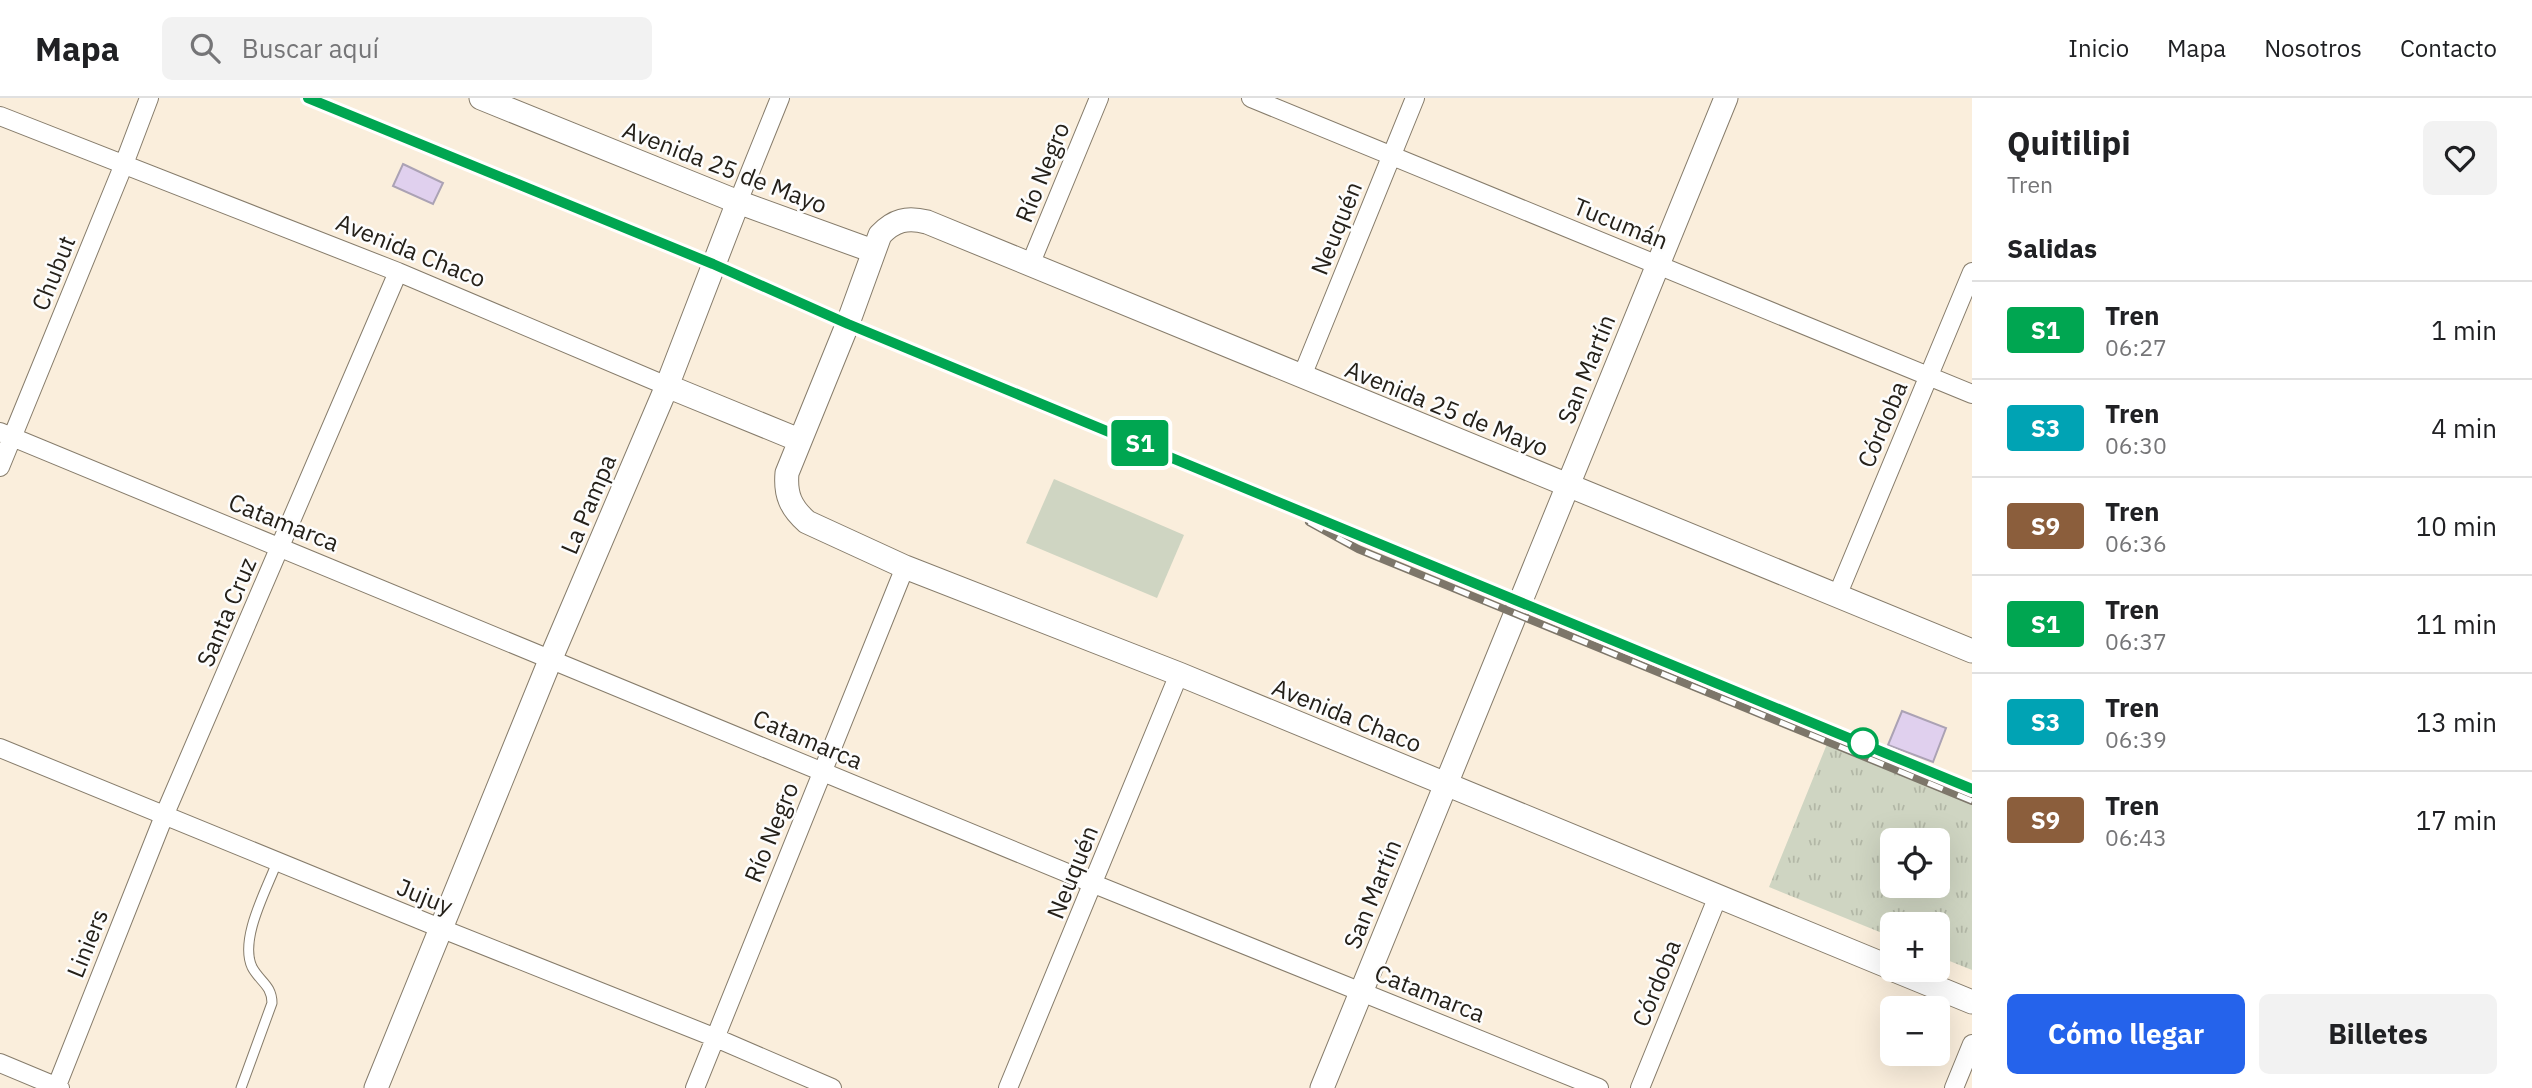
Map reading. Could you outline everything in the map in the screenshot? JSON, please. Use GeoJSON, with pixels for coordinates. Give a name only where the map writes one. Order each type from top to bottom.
{"type":"FeatureCollection","features":[{"type":"Feature","properties":{"kind":"street","name":"Chubut"},"geometry":{"type":"LineString","coordinates":[[0,467],[6,434],[124,164],[149,98]]}},
{"type":"Feature","properties":{"kind":"street","name":"Avenida 25 de Mayo"},"geometry":{"type":"LineString","coordinates":[[481,98],[738,202],[873,251],[880,235],[889,226],[901,220],[927,222],[1972,651]]}},
{"type":"Feature","properties":{"kind":"street","name":"La Pampa"},"geometry":{"type":"LineString","coordinates":[[376,1088],[551,658],[667,386],[780,98]]}},
{"type":"Feature","properties":{"kind":"street","name":"Río Negro"},"geometry":{"type":"LineString","coordinates":[[1030,265],[1099,98]]}},
{"type":"Feature","properties":{"kind":"street","name":"Tucumán"},"geometry":{"type":"LineString","coordinates":[[1251,98],[1972,394]]}},
{"type":"Feature","properties":{"kind":"street","name":"Neuquén"},"geometry":{"type":"LineString","coordinates":[[1301,376],[1415,98]]}},
{"type":"Feature","properties":{"kind":"street","name":"San Martín"},"geometry":{"type":"LineString","coordinates":[[1322,1088],[1726,98]]}},
{"type":"Feature","properties":{"kind":"street","name":"Avenida Chaco"},"geometry":{"type":"LineString","coordinates":[[0,117],[398,272],[799,440],[787,473],[786,487],[789,501],[797,513],[807,522],[905,567],[1179,674],[1880,964]]}},
{"type":"Feature","properties":{"kind":"street"},"geometry":{"type":"LineString","coordinates":[[799,440],[848,324],[873,251]]}},
{"type":"Feature","properties":{"kind":"street","name":"Santa Cruz"},"geometry":{"type":"LineString","coordinates":[[164,816],[398,272]]}},
{"type":"Feature","properties":{"kind":"street","name":"Córdoba"},"geometry":{"type":"LineString","coordinates":[[1837,596],[1972,272]]}},
{"type":"Feature","properties":{"kind":"street","name":"Catamarca"},"geometry":{"type":"LineString","coordinates":[[6,434],[1094,884],[1599,1088]]}},
{"type":"Feature","properties":{"kind":"street","name":"Río Negro"},"geometry":{"type":"LineString","coordinates":[[695,1088],[905,567]]}},
{"type":"Feature","properties":{"kind":"street","name":"Neuquén"},"geometry":{"type":"LineString","coordinates":[[1008,1088],[1179,674]]}},
{"type":"Feature","properties":{"kind":"street","name":"Jujuy"},"geometry":{"type":"LineString","coordinates":[[0,748],[716,1038],[832,1088]]}},
{"type":"Feature","properties":{"kind":"street","name":"Liniers"},"geometry":{"type":"LineString","coordinates":[[58,1087],[164,816]]}},
{"type":"Feature","properties":{"kind":"street","name":"Córdoba"},"geometry":{"type":"LineString","coordinates":[[1640,1088],[1718,895]]}},
{"type":"Feature","properties":{"kind":"street","name":"Avenida Chaco"},"geometry":{"type":"LineString","coordinates":[[1924,982],[1972,1002]]}},
{"type":"Feature","properties":{"kind":"street"},"geometry":{"type":"LineString","coordinates":[[1954,1088],[1972,1044]]}},
{"type":"Feature","properties":{"kind":"street"},"geometry":{"type":"LineString","coordinates":[[0,1063],[58,1087]]}},
{"type":"Feature","properties":{"kind":"lane"},"geometry":{"type":"LineString","coordinates":[[241,1088],[272,1003],[268,985],[252,968],[248,955],[249,936],[277,862]]}},
{"type":"Feature","properties":{"kind":"green space"},"geometry":{"type":"Polygon","coordinates":[[[1054,479],[1184,535],[1157,598],[1026,543],[1054,479]]]}},
{"type":"Feature","properties":{"kind":"green space"},"geometry":{"type":"Polygon","coordinates":[[[1829,739],[1972,796],[1972,970],[1950,961],[1950,912],[1880,912],[1880,932],[1769,887],[1829,739]]]}},
{"type":"Feature","properties":{"kind":"building"},"geometry":{"type":"Polygon","coordinates":[[[403,164],[443,183],[433,204],[393,186],[403,164]]]}},
{"type":"Feature","properties":{"kind":"building"},"geometry":{"type":"Polygon","coordinates":[[[1902,711],[1946,728],[1933,762],[1888,745],[1902,711]]]}},
{"type":"Feature","properties":{"kind":"railway"},"geometry":{"type":"LineString","coordinates":[[307,98],[713,264],[848,323],[1972,789]]}},
{"type":"Feature","properties":{"kind":"railway"},"geometry":{"type":"LineString","coordinates":[[1309,522],[1358,549],[1972,801]]}},
{"type":"Feature","properties":{"kind":"train","name":"S1"},"geometry":{"type":"LineString","coordinates":[[308,98],[1972,789]]}}]}
